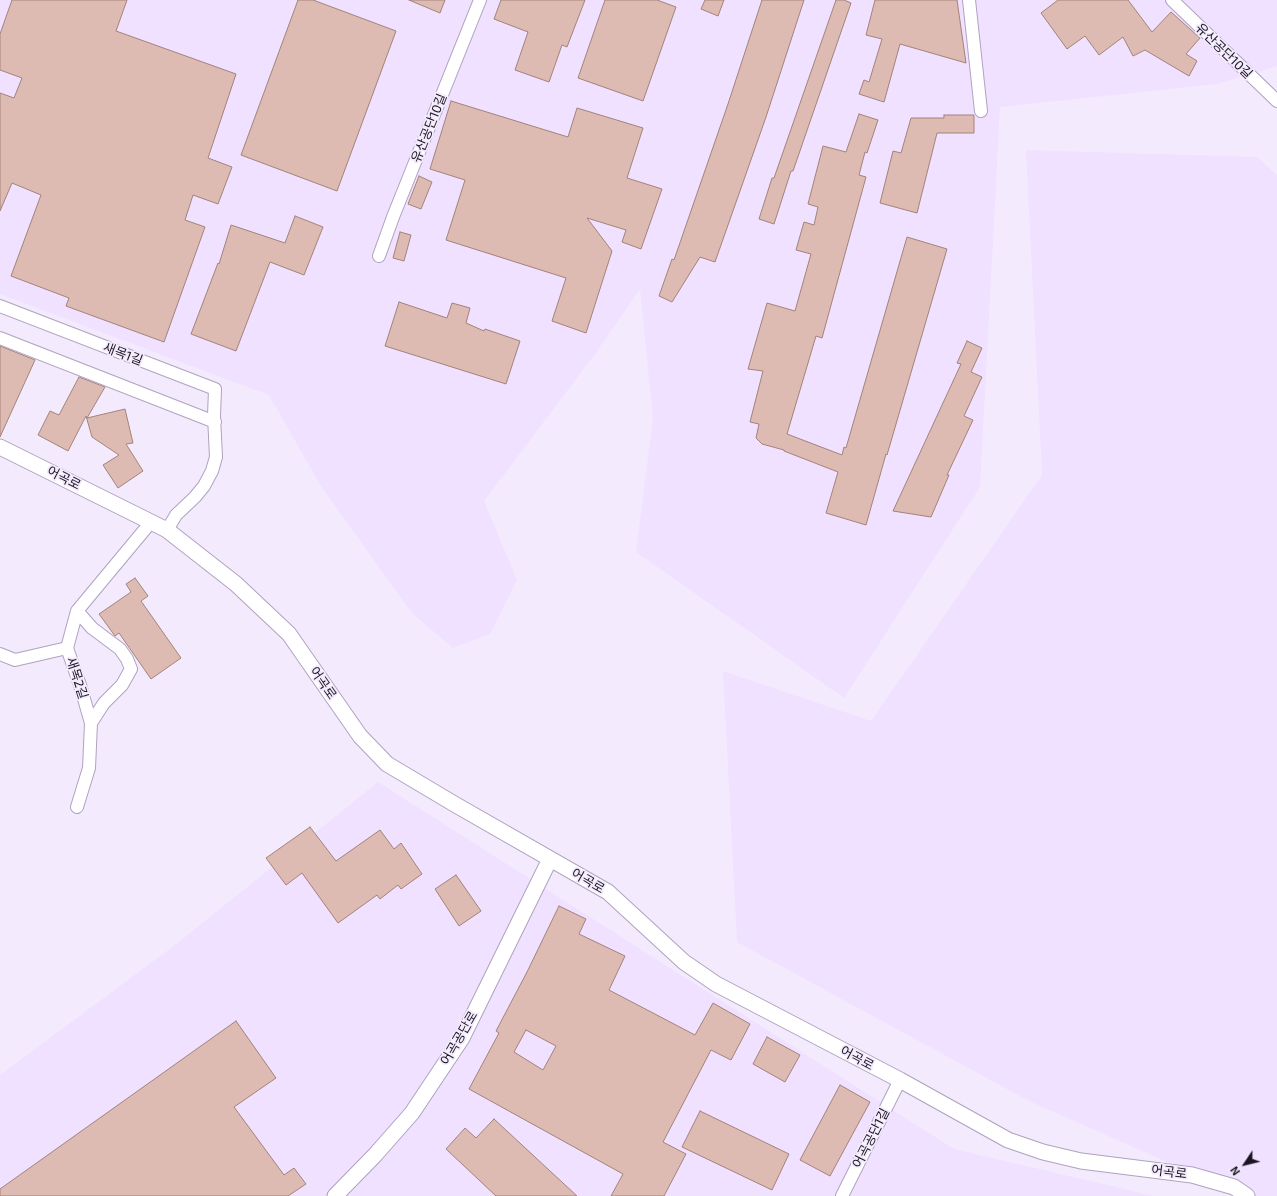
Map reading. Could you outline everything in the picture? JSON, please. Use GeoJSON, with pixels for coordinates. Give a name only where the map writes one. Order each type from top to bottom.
{"type":"FeatureCollection","features":[{"type":"Feature","properties":{"kind":"street","name":"유산공단10길"},"geometry":{"type":"LineString","coordinates":[[380,256],[393,217],[480,0]]}},
{"type":"Feature","properties":{"kind":"street"},"geometry":{"type":"LineString","coordinates":[[969,0],[981,111]]}},
{"type":"Feature","properties":{"kind":"street","name":"유산공단10길"},"geometry":{"type":"LineString","coordinates":[[1172,0],[1277,101]]}},
{"type":"Feature","properties":{"kind":"street","name":"새목1길"},"geometry":{"type":"LineString","coordinates":[[0,306],[216,389],[214,422],[216,457],[212,471],[204,486],[176,515],[167,530]]}},
{"type":"Feature","properties":{"kind":"street"},"geometry":{"type":"LineString","coordinates":[[0,338],[214,422]]}},
{"type":"Feature","properties":{"kind":"street","name":"어곡로"},"geometry":{"type":"LineString","coordinates":[[0,446],[167,530],[236,584],[289,634],[360,736],[387,764],[456,806],[608,892],[684,962],[716,984],[900,1080],[1008,1140],[1043,1152],[1081,1161],[1192,1175],[1234,1187],[1247,1196]]}},
{"type":"Feature","properties":{"kind":"street","name":"새목2길"},"geometry":{"type":"LineString","coordinates":[[77,807],[89,768],[91,723],[67,648],[77,611],[151,522]]}},
{"type":"Feature","properties":{"kind":"street","name":"새목2길"},"geometry":{"type":"LineString","coordinates":[[77,611],[92,628],[120,649],[127,659],[131,669],[122,686],[104,703],[91,723]]}},
{"type":"Feature","properties":{"kind":"street"},"geometry":{"type":"LineString","coordinates":[[0,654],[14,660],[67,648]]}},
{"type":"Feature","properties":{"kind":"street","name":"어곡공단로"},"geometry":{"type":"LineString","coordinates":[[335,1196],[375,1155],[412,1113],[462,1038],[550,859]]}},
{"type":"Feature","properties":{"kind":"street","name":"어곡공단1길"},"geometry":{"type":"LineString","coordinates":[[842,1196],[900,1080]]}},
{"type":"Feature","properties":{"kind":"shaded area"},"geometry":{"type":"Polygon","coordinates":[[[0,0],[1277,0],[1277,66],[1217,84],[1000,107],[980,487],[844,698],[636,552],[653,418],[640,289],[595,354],[484,501],[517,580],[490,634],[453,648],[412,613],[321,486],[269,395],[0,294],[0,0]]]}},
{"type":"Feature","properties":{"kind":"shaded area"},"geometry":{"type":"Polygon","coordinates":[[[1026,150],[1257,157],[1277,175],[1277,1196],[1244,1196],[1029,1101],[737,942],[723,671],[871,721],[1042,475],[1026,150]]]}},
{"type":"Feature","properties":{"kind":"shaded area"},"geometry":{"type":"Polygon","coordinates":[[[378,782],[954,1149],[1154,1196],[0,1196],[0,1075],[175,945],[378,782]]]}},
{"type":"Feature","properties":{"kind":"building"},"geometry":{"type":"Polygon","coordinates":[[[12,0],[127,0],[116,31],[236,74],[208,158],[232,167],[218,204],[193,195],[185,220],[205,227],[164,342],[66,306],[69,298],[11,276],[41,195],[12,183],[0,211],[0,93],[14,98],[22,78],[0,70],[0,34],[12,0]]]}},
{"type":"Feature","properties":{"kind":"building"},"geometry":{"type":"Polygon","coordinates":[[[298,0],[313,0],[396,31],[337,191],[241,155],[298,0]]]}},
{"type":"Feature","properties":{"kind":"building"},"geometry":{"type":"Polygon","coordinates":[[[409,0],[445,0],[440,13],[409,0]]]}},
{"type":"Feature","properties":{"kind":"building"},"geometry":{"type":"Polygon","coordinates":[[[501,0],[585,0],[567,47],[562,45],[549,82],[515,70],[528,32],[494,19],[501,0]]]}},
{"type":"Feature","properties":{"kind":"building"},"geometry":{"type":"Polygon","coordinates":[[[605,0],[657,0],[676,7],[643,101],[578,78],[605,0]]]}},
{"type":"Feature","properties":{"kind":"building"},"geometry":{"type":"Polygon","coordinates":[[[705,0],[724,0],[718,16],[701,9],[705,0]]]}},
{"type":"Feature","properties":{"kind":"building"},"geometry":{"type":"Polygon","coordinates":[[[762,0],[804,0],[766,117],[715,262],[700,257],[672,302],[659,296],[672,259],[674,260],[762,0]]]}},
{"type":"Feature","properties":{"kind":"building"},"geometry":{"type":"Polygon","coordinates":[[[836,0],[844,0],[851,3],[793,171],[791,171],[774,224],[759,219],[772,178],[774,178],[836,0]]]}},
{"type":"Feature","properties":{"kind":"building"},"geometry":{"type":"Polygon","coordinates":[[[875,0],[957,0],[966,63],[900,44],[884,102],[859,94],[864,80],[869,82],[882,39],[866,35],[875,0]]]}},
{"type":"Feature","properties":{"kind":"building"},"geometry":{"type":"Polygon","coordinates":[[[1058,0],[1128,0],[1152,32],[1171,12],[1200,38],[1186,54],[1197,61],[1189,76],[1145,50],[1133,56],[1123,37],[1099,55],[1085,36],[1067,49],[1041,13],[1058,0]]]}},
{"type":"Feature","properties":{"kind":"building"},"geometry":{"type":"Polygon","coordinates":[[[451,101],[568,137],[577,108],[643,128],[627,178],[662,189],[641,249],[622,242],[626,230],[587,218],[612,251],[586,333],[552,321],[566,278],[446,240],[465,180],[430,169],[451,101]]]}},
{"type":"Feature","properties":{"kind":"building"},"geometry":{"type":"Polygon","coordinates":[[[859,114],[878,120],[867,153],[865,152],[859,175],[866,177],[822,338],[816,336],[787,434],[842,455],[844,447],[846,448],[907,237],[947,249],[866,525],[826,513],[838,472],[784,450],[762,444],[756,438],[759,424],[750,422],[763,371],[748,369],[767,303],[795,311],[811,254],[796,250],[804,222],[814,225],[818,207],[808,204],[823,146],[846,152],[859,114]]]}},
{"type":"Feature","properties":{"kind":"building"},"geometry":{"type":"Polygon","coordinates":[[[944,115],[974,115],[974,133],[937,133],[917,213],[880,203],[893,151],[901,153],[911,118],[944,118],[944,115]]]}},
{"type":"Feature","properties":{"kind":"building"},"geometry":{"type":"Polygon","coordinates":[[[419,176],[432,182],[421,209],[408,204],[419,176]]]}},
{"type":"Feature","properties":{"kind":"building"},"geometry":{"type":"Polygon","coordinates":[[[295,216],[323,227],[304,275],[270,262],[236,351],[191,334],[218,263],[219,264],[231,225],[285,243],[295,216]]]}},
{"type":"Feature","properties":{"kind":"building"},"geometry":{"type":"Polygon","coordinates":[[[400,232],[411,235],[404,261],[393,258],[400,232]]]}},
{"type":"Feature","properties":{"kind":"building"},"geometry":{"type":"Polygon","coordinates":[[[399,302],[447,318],[452,303],[470,308],[466,323],[484,331],[485,329],[520,341],[506,384],[385,346],[399,302]]]}},
{"type":"Feature","properties":{"kind":"building"},"geometry":{"type":"Polygon","coordinates":[[[967,341],[982,348],[971,372],[982,377],[964,416],[973,420],[947,475],[949,475],[931,517],[893,511],[961,364],[957,363],[967,341]]]}},
{"type":"Feature","properties":{"kind":"building"},"geometry":{"type":"Polygon","coordinates":[[[0,346],[35,360],[0,437],[0,346]]]}},
{"type":"Feature","properties":{"kind":"building"},"geometry":{"type":"Polygon","coordinates":[[[79,377],[105,387],[87,418],[125,409],[133,443],[126,444],[143,471],[118,488],[103,465],[119,455],[92,437],[86,416],[68,451],[38,435],[50,411],[59,415],[79,377]]]}},
{"type":"Feature","properties":{"kind":"building"},"geometry":{"type":"Polygon","coordinates":[[[135,578],[148,596],[141,601],[181,658],[151,679],[119,633],[115,636],[99,614],[131,592],[126,584],[135,578]]]}},
{"type":"Feature","properties":{"kind":"building"},"geometry":{"type":"Polygon","coordinates":[[[310,827],[336,861],[380,830],[394,849],[401,843],[422,874],[401,889],[398,885],[380,899],[377,895],[338,923],[302,873],[286,885],[266,858],[310,827]]]}},
{"type":"Feature","properties":{"kind":"building"},"geometry":{"type":"Polygon","coordinates":[[[456,875],[481,911],[459,926],[435,889],[456,875]]]}},
{"type":"Feature","properties":{"kind":"building"},"geometry":{"type":"Polygon","coordinates":[[[559,906],[586,919],[579,934],[625,956],[609,990],[695,1035],[713,1003],[750,1024],[731,1060],[711,1050],[663,1142],[686,1154],[664,1196],[611,1196],[623,1174],[469,1089],[499,1033],[496,1031],[559,906]],[[526,1030],[514,1052],[543,1070],[556,1046],[526,1030]]]}},
{"type":"Feature","properties":{"kind":"building"},"geometry":{"type":"Polygon","coordinates":[[[236,1021],[276,1078],[234,1107],[284,1175],[294,1168],[306,1184],[288,1196],[0,1196],[0,1189],[236,1021]]]}},
{"type":"Feature","properties":{"kind":"building"},"geometry":{"type":"Polygon","coordinates":[[[767,1037],[800,1055],[785,1082],[753,1064],[767,1037]]]}},
{"type":"Feature","properties":{"kind":"building"},"geometry":{"type":"Polygon","coordinates":[[[840,1085],[870,1102],[830,1176],[800,1160],[840,1085]]]}},
{"type":"Feature","properties":{"kind":"building"},"geometry":{"type":"Polygon","coordinates":[[[700,1111],[789,1154],[772,1190],[682,1147],[700,1111]]]}},
{"type":"Feature","properties":{"kind":"building"},"geometry":{"type":"Polygon","coordinates":[[[494,1119],[577,1196],[496,1196],[446,1149],[465,1128],[476,1138],[494,1119]]]}}]}
